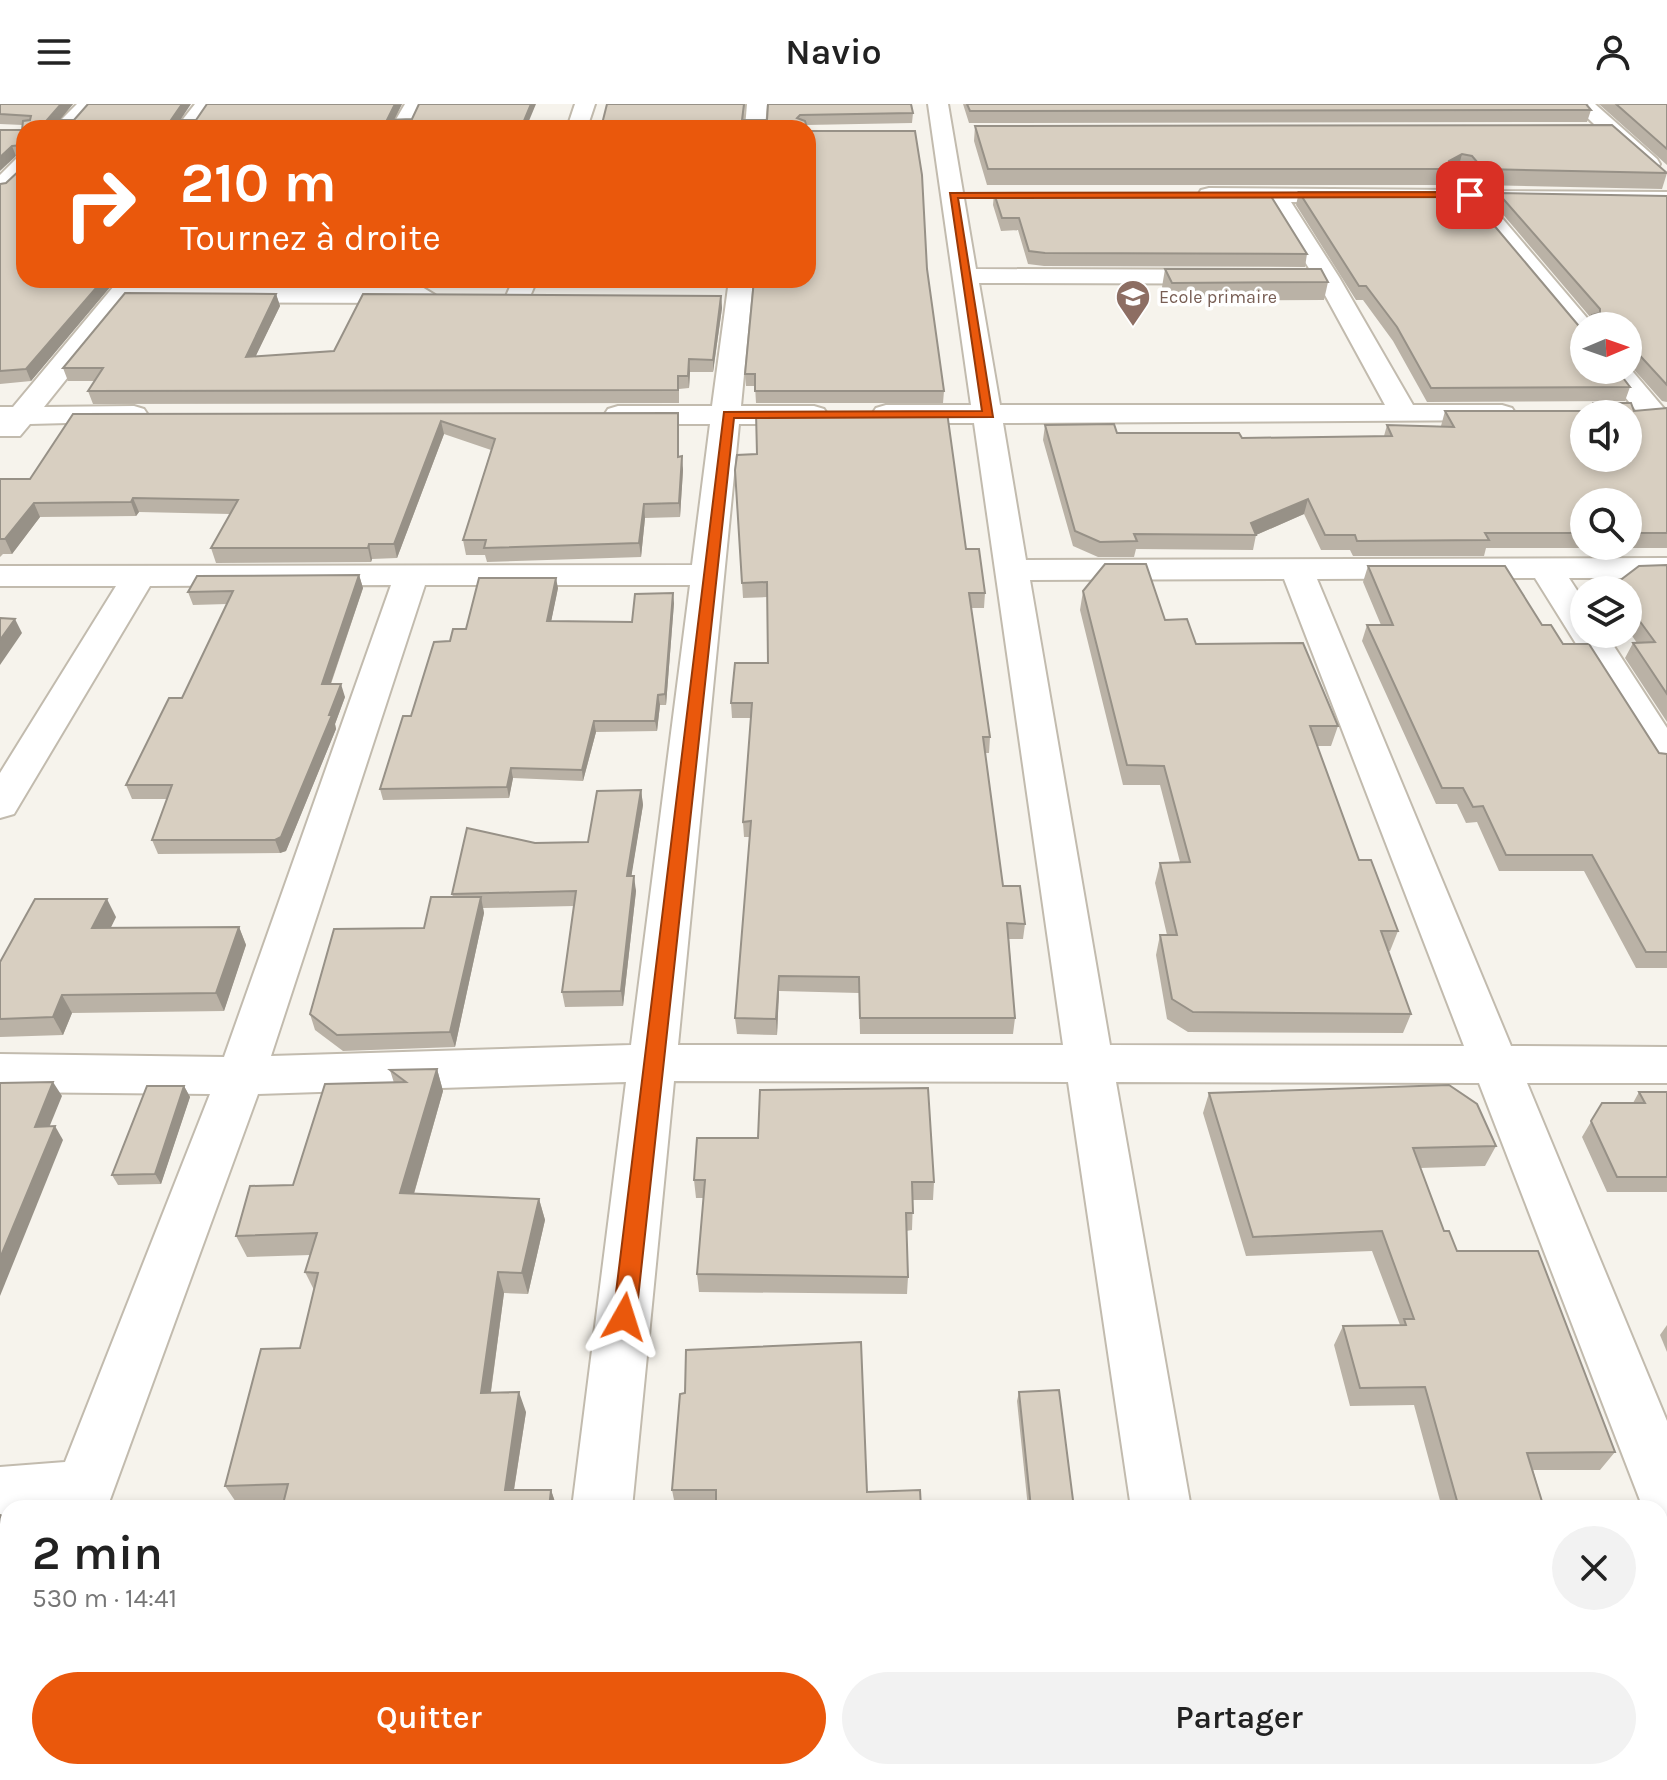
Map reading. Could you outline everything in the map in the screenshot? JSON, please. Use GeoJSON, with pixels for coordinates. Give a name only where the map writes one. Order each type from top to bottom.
{"type":"FeatureCollection","features":[{"type":"Feature","properties":{"kind":"street"},"geometry":{"type":"LineString","coordinates":[[72,120],[89,104]]}},
{"type":"Feature","properties":{"kind":"street"},"geometry":{"type":"LineString","coordinates":[[193,120],[206,104]]}},
{"type":"Feature","properties":{"kind":"street"},"geometry":{"type":"LineString","coordinates":[[1583,104],[1667,180]]}},
{"type":"Feature","properties":{"kind":"street"},"geometry":{"type":"LineString","coordinates":[[942,125],[961,195],[967,276],[1087,1063],[1160,1500]]}},
{"type":"Feature","properties":{"kind":"street"},"geometry":{"type":"LineString","coordinates":[[1583,131],[1613,131]]}},
{"type":"Feature","properties":{"kind":"street"},"geometry":{"type":"LineString","coordinates":[[1443,163],[1570,314]]}},
{"type":"Feature","properties":{"kind":"street"},"geometry":{"type":"LineString","coordinates":[[0,187],[16,172]]}},
{"type":"Feature","properties":{"kind":"street"},"geometry":{"type":"LineString","coordinates":[[1183,195],[1667,199]]}},
{"type":"Feature","properties":{"kind":"street"},"geometry":{"type":"LineString","coordinates":[[1275,195],[1327,277],[1404,414]]}},
{"type":"Feature","properties":{"kind":"street"},"geometry":{"type":"LineString","coordinates":[[967,276],[1327,277]]}},
{"type":"Feature","properties":{"kind":"street"},"geometry":{"type":"LineString","coordinates":[[0,442],[11,416],[125,288]]}},
{"type":"Feature","properties":{"kind":"street"},"geometry":{"type":"LineString","coordinates":[[322,288],[442,296]]}},
{"type":"Feature","properties":{"kind":"street"},"geometry":{"type":"LineString","coordinates":[[488,296],[522,288],[551,296]]}},
{"type":"Feature","properties":{"kind":"street"},"geometry":{"type":"LineString","coordinates":[[603,1500],[729,415],[740,288],[708,297]]}},
{"type":"Feature","properties":{"kind":"street"},"geometry":{"type":"LineString","coordinates":[[1631,384],[1660,413]]}},
{"type":"Feature","properties":{"kind":"street"},"geometry":{"type":"LineString","coordinates":[[586,415],[1529,414]]}},
{"type":"Feature","properties":{"kind":"street"},"geometry":{"type":"LineString","coordinates":[[11,416],[160,415]]}},
{"type":"Feature","properties":{"kind":"street"},"geometry":{"type":"LineString","coordinates":[[1014,570],[1667,568]]}},
{"type":"Feature","properties":{"kind":"street"},"geometry":{"type":"LineString","coordinates":[[1546,569],[1570,606]]}},
{"type":"Feature","properties":{"kind":"street"},"geometry":{"type":"LineString","coordinates":[[1297,570],[1667,1493]]}},
{"type":"Feature","properties":{"kind":"street"},"geometry":{"type":"LineString","coordinates":[[0,576],[710,575]]}},
{"type":"Feature","properties":{"kind":"street"},"geometry":{"type":"LineString","coordinates":[[0,805],[139,576]]}},
{"type":"Feature","properties":{"kind":"street"},"geometry":{"type":"LineString","coordinates":[[0,1496],[80,1499],[241,1076],[411,576]]}},
{"type":"Feature","properties":{"kind":"street"},"geometry":{"type":"LineString","coordinates":[[1597,648],[1667,758]]}},
{"type":"Feature","properties":{"kind":"street"},"geometry":{"type":"LineString","coordinates":[[0,1073],[241,1076],[653,1063],[1667,1065]]}},
{"type":"Feature","properties":{"kind":"building"},"geometry":{"type":"Polygon","coordinates":[[[0,104],[61,104],[47,120],[0,114],[0,104]]]}},
{"type":"Feature","properties":{"kind":"building"},"geometry":{"type":"Polygon","coordinates":[[[88,104],[182,104],[171,120],[74,120],[88,104]]]}},
{"type":"Feature","properties":{"kind":"building"},"geometry":{"type":"Polygon","coordinates":[[[207,104],[395,104],[387,120],[196,120],[207,104]]]}},
{"type":"Feature","properties":{"kind":"building"},"geometry":{"type":"Polygon","coordinates":[[[419,104],[531,104],[524,120],[387,120],[412,119],[419,104]]]}},
{"type":"Feature","properties":{"kind":"building"},"geometry":{"type":"Polygon","coordinates":[[[607,104],[744,104],[742,120],[603,120],[607,104]]]}},
{"type":"Feature","properties":{"kind":"building"},"geometry":{"type":"Polygon","coordinates":[[[768,104],[911,104],[913,113],[800,115],[797,118],[802,120],[767,120],[768,104]]]}},
{"type":"Feature","properties":{"kind":"building"},"geometry":{"type":"Polygon","coordinates":[[[967,104],[1586,104],[1591,110],[970,111],[967,104]]]}},
{"type":"Feature","properties":{"kind":"building"},"geometry":{"type":"Polygon","coordinates":[[[1616,104],[1667,104],[1667,149],[1616,104]]]}},
{"type":"Feature","properties":{"kind":"building"},"geometry":{"type":"Polygon","coordinates":[[[1612,125],[1667,173],[1483,169],[1472,156],[1462,154],[1449,161],[1451,169],[988,169],[975,126],[1612,125]]]}},
{"type":"Feature","properties":{"kind":"building"},"geometry":{"type":"Polygon","coordinates":[[[0,130],[16,130],[16,146],[0,157],[0,130]]]}},
{"type":"Feature","properties":{"kind":"building"},"geometry":{"type":"Polygon","coordinates":[[[816,131],[915,131],[922,175],[927,269],[944,391],[755,391],[755,374],[745,374],[753,288],[816,288],[816,131]]]}},
{"type":"Feature","properties":{"kind":"building"},"geometry":{"type":"Polygon","coordinates":[[[16,174],[16,288],[96,288],[26,369],[0,371],[0,184],[6,183],[16,174]]]}},
{"type":"Feature","properties":{"kind":"building"},"geometry":{"type":"Polygon","coordinates":[[[1299,192],[1466,192],[1570,316],[1570,384],[1628,384],[1630,387],[1431,388],[1397,327],[1366,286],[1359,286],[1299,192]]]}},
{"type":"Feature","properties":{"kind":"building"},"geometry":{"type":"Polygon","coordinates":[[[994,193],[1269,193],[1307,254],[1029,251],[1019,218],[1002,218],[994,193]]]}},
{"type":"Feature","properties":{"kind":"building"},"geometry":{"type":"Polygon","coordinates":[[[1498,193],[1667,196],[1667,385],[1642,358],[1642,312],[1600,312],[1498,193]]]}},
{"type":"Feature","properties":{"kind":"building"},"geometry":{"type":"Polygon","coordinates":[[[1165,269],[1321,269],[1328,282],[1172,283],[1165,269]]]}},
{"type":"Feature","properties":{"kind":"building"},"geometry":{"type":"Polygon","coordinates":[[[125,293],[276,294],[246,357],[334,351],[363,294],[721,296],[713,360],[689,359],[688,376],[678,376],[678,390],[88,391],[103,368],[63,368],[125,293]]]}},
{"type":"Feature","properties":{"kind":"building"},"geometry":{"type":"Polygon","coordinates":[[[1667,408],[1667,533],[1642,533],[1642,488],[1570,488],[1570,533],[1485,533],[1489,540],[1357,541],[1355,535],[1325,535],[1308,499],[1251,523],[1256,535],[1134,534],[1137,541],[1100,542],[1075,531],[1045,425],[1114,424],[1117,433],[1239,433],[1242,438],[1392,436],[1387,425],[1454,427],[1445,411],[1570,411],[1570,472],[1642,472],[1642,410],[1667,408]]]}},
{"type":"Feature","properties":{"kind":"building"},"geometry":{"type":"Polygon","coordinates":[[[756,412],[947,412],[966,549],[979,549],[985,593],[969,593],[990,737],[983,737],[1003,886],[1020,886],[1025,924],[1007,923],[1015,1018],[860,1018],[859,977],[779,976],[776,1019],[735,1018],[751,821],[743,822],[752,703],[731,703],[735,663],[768,663],[767,582],[742,583],[735,470],[737,455],[757,454],[756,412]]]}},
{"type":"Feature","properties":{"kind":"building"},"geometry":{"type":"Polygon","coordinates":[[[678,413],[678,457],[682,456],[679,503],[644,504],[639,543],[484,548],[486,540],[463,540],[495,439],[441,421],[394,544],[369,544],[368,548],[211,548],[238,500],[133,498],[131,502],[34,503],[5,539],[0,539],[0,479],[30,479],[73,414],[678,413]]]}},
{"type":"Feature","properties":{"kind":"building"},"geometry":{"type":"Polygon","coordinates":[[[1105,564],[1146,564],[1165,620],[1187,619],[1196,644],[1303,643],[1338,726],[1310,726],[1359,860],[1371,860],[1398,931],[1381,931],[1411,1014],[1193,1012],[1172,999],[1160,935],[1177,935],[1160,863],[1190,862],[1164,766],[1127,765],[1083,591],[1105,564]]]}},
{"type":"Feature","properties":{"kind":"building"},"geometry":{"type":"Polygon","coordinates":[[[1667,565],[1667,694],[1636,648],[1642,648],[1642,643],[1655,642],[1642,624],[1642,576],[1626,576],[1639,566],[1667,565]]]}},
{"type":"Feature","properties":{"kind":"building"},"geometry":{"type":"Polygon","coordinates":[[[1368,566],[1505,566],[1542,625],[1551,625],[1563,644],[1570,644],[1570,648],[1592,648],[1659,753],[1667,754],[1667,952],[1646,952],[1592,855],[1506,855],[1483,806],[1473,807],[1463,788],[1442,788],[1367,625],[1393,625],[1368,566]]]}},
{"type":"Feature","properties":{"kind":"building"},"geometry":{"type":"Polygon","coordinates":[[[359,575],[322,684],[341,684],[329,715],[332,715],[281,837],[275,840],[152,840],[172,785],[126,785],[169,698],[182,698],[233,591],[188,592],[197,576],[359,575]]]}},
{"type":"Feature","properties":{"kind":"building"},"geometry":{"type":"Polygon","coordinates":[[[479,578],[556,578],[547,621],[632,622],[635,594],[673,593],[665,694],[658,695],[655,721],[594,721],[582,770],[511,768],[507,787],[380,789],[403,716],[411,716],[434,642],[450,641],[453,629],[466,629],[479,578]]]}},
{"type":"Feature","properties":{"kind":"building"},"geometry":{"type":"Polygon","coordinates":[[[0,618],[15,619],[0,640],[0,618]]]}},
{"type":"Feature","properties":{"kind":"building"},"geometry":{"type":"Polygon","coordinates":[[[641,790],[627,876],[634,876],[621,991],[562,992],[576,891],[452,894],[467,828],[535,843],[588,842],[597,791],[641,790]]]}},
{"type":"Feature","properties":{"kind":"building"},"geometry":{"type":"Polygon","coordinates":[[[431,897],[481,897],[450,1032],[337,1035],[310,1014],[334,929],[424,928],[431,897]]]}},
{"type":"Feature","properties":{"kind":"building"},"geometry":{"type":"Polygon","coordinates":[[[35,899],[107,899],[92,928],[239,927],[216,993],[62,995],[53,1017],[0,1019],[0,962],[35,899]]]}},
{"type":"Feature","properties":{"kind":"building"},"geometry":{"type":"Polygon","coordinates":[[[437,1069],[400,1193],[539,1199],[522,1273],[498,1272],[481,1393],[519,1392],[505,1490],[551,1490],[550,1500],[284,1500],[288,1484],[225,1486],[261,1349],[300,1348],[318,1273],[305,1272],[317,1233],[236,1236],[250,1186],[293,1185],[325,1084],[406,1082],[390,1070],[437,1069]]]}},
{"type":"Feature","properties":{"kind":"building"},"geometry":{"type":"Polygon","coordinates":[[[53,1082],[35,1127],[55,1126],[0,1258],[0,1083],[53,1082]]]}},
{"type":"Feature","properties":{"kind":"building"},"geometry":{"type":"Polygon","coordinates":[[[1449,1085],[1477,1104],[1496,1146],[1413,1148],[1444,1231],[1449,1231],[1457,1251],[1538,1251],[1615,1452],[1527,1453],[1542,1500],[1457,1500],[1425,1387],[1360,1388],[1343,1326],[1406,1325],[1404,1319],[1414,1319],[1382,1231],[1253,1237],[1209,1093],[1449,1085]]]}},
{"type":"Feature","properties":{"kind":"building"},"geometry":{"type":"Polygon","coordinates":[[[147,1086],[184,1086],[155,1174],[112,1175],[147,1086]]]}},
{"type":"Feature","properties":{"kind":"building"},"geometry":{"type":"Polygon","coordinates":[[[928,1088],[934,1182],[912,1182],[913,1213],[906,1213],[908,1277],[697,1274],[705,1180],[694,1180],[697,1138],[758,1138],[760,1090],[928,1088]]]}},
{"type":"Feature","properties":{"kind":"building"},"geometry":{"type":"Polygon","coordinates":[[[1639,1092],[1667,1092],[1667,1177],[1617,1177],[1591,1121],[1602,1103],[1645,1103],[1639,1092]]]}},
{"type":"Feature","properties":{"kind":"building"},"geometry":{"type":"Polygon","coordinates":[[[861,1342],[867,1492],[920,1490],[921,1500],[716,1500],[716,1490],[672,1490],[680,1394],[685,1393],[686,1350],[861,1342]]]}},
{"type":"Feature","properties":{"kind":"building"},"geometry":{"type":"Polygon","coordinates":[[[1059,1390],[1073,1500],[1030,1500],[1019,1392],[1059,1390]]]}},
{"type":"Feature","properties":{"kind":"place","name":"Ecole primaire"},"geometry":{"type":"Point","coordinates":[1133,328]}},
{"type":"Feature","properties":{"kind":"route"},"geometry":{"type":"LineString","coordinates":[[624,1317],[729,415],[989,414],[953,195],[1470,195]]}}]}
